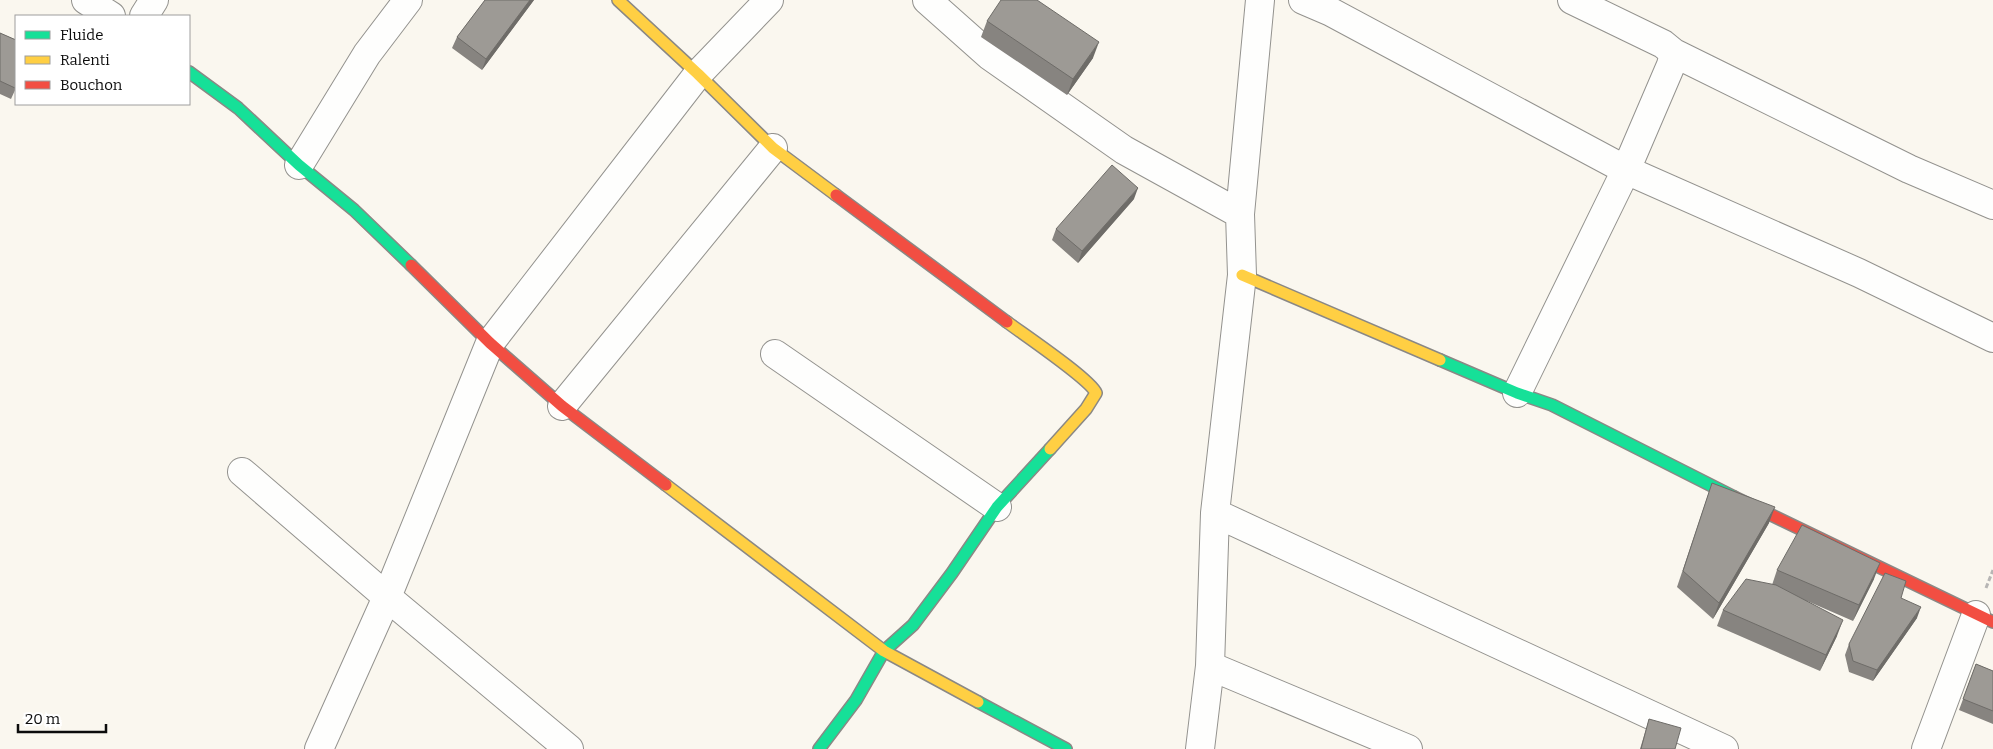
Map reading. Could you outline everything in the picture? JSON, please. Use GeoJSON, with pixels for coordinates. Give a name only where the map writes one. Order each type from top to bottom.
{"type":"FeatureCollection","features":[{"type":"Feature","properties":{"kind":"street"},"geometry":{"type":"LineString","coordinates":[[86,0],[109,15]]}},
{"type":"Feature","properties":{"kind":"street"},"geometry":{"type":"LineString","coordinates":[[145,15],[154,0]]}},
{"type":"Feature","properties":{"kind":"street"},"geometry":{"type":"LineString","coordinates":[[299,165],[366,54],[408,0]]}},
{"type":"Feature","properties":{"kind":"street"},"geometry":{"type":"LineString","coordinates":[[618,0],[698,74],[773,148],[1072,370],[1094,388],[1096,393],[1086,410],[997,507],[952,573],[913,625],[884,651],[856,700],[819,749]]}},
{"type":"Feature","properties":{"kind":"street"},"geometry":{"type":"LineString","coordinates":[[319,749],[387,597],[490,343],[698,74],[769,0]]}},
{"type":"Feature","properties":{"kind":"street"},"geometry":{"type":"LineString","coordinates":[[927,0],[990,56],[1124,150],[1240,214]]}},
{"type":"Feature","properties":{"kind":"street"},"geometry":{"type":"LineString","coordinates":[[1200,749],[1210,666],[1215,513],[1242,275],[1240,214],[1260,0]]}},
{"type":"Feature","properties":{"kind":"street"},"geometry":{"type":"LineString","coordinates":[[1302,0],[1331,12],[1626,170],[1860,273],[1993,338]]}},
{"type":"Feature","properties":{"kind":"street"},"geometry":{"type":"LineString","coordinates":[[1572,0],[1663,44],[1674,53],[1909,169],[1993,205]]}},
{"type":"Feature","properties":{"kind":"street"},"geometry":{"type":"LineString","coordinates":[[1517,393],[1626,170],[1674,53]]}},
{"type":"Feature","properties":{"kind":"street"},"geometry":{"type":"LineString","coordinates":[[190,73],[238,108],[299,165],[354,210],[490,343],[562,406],[884,651],[1066,749]]}},
{"type":"Feature","properties":{"kind":"street"},"geometry":{"type":"LineString","coordinates":[[562,406],[773,148]]}},
{"type":"Feature","properties":{"kind":"street"},"geometry":{"type":"LineString","coordinates":[[1242,275],[1517,393],[1552,404],[1741,500],[1985,619],[1926,749]]}},
{"type":"Feature","properties":{"kind":"street"},"geometry":{"type":"LineString","coordinates":[[775,354],[997,507]]}},
{"type":"Feature","properties":{"kind":"street"},"geometry":{"type":"LineString","coordinates":[[242,472],[387,597],[569,749]]}},
{"type":"Feature","properties":{"kind":"street"},"geometry":{"type":"LineString","coordinates":[[1215,513],[1724,749]]}},
{"type":"Feature","properties":{"kind":"street"},"geometry":{"type":"LineString","coordinates":[[1210,666],[1404,748]]}},
{"type":"Feature","properties":{"kind":"building"},"geometry":{"type":"Polygon","coordinates":[[[485,0],[530,0],[486,59],[457,37],[485,0]]]}},
{"type":"Feature","properties":{"kind":"building"},"geometry":{"type":"Polygon","coordinates":[[[1001,0],[1037,0],[1099,42],[1073,79],[987,21],[1001,0]]]}},
{"type":"Feature","properties":{"kind":"building"},"geometry":{"type":"Polygon","coordinates":[[[0,33],[15,40],[15,88],[0,81],[0,33]]]}},
{"type":"Feature","properties":{"kind":"building"},"geometry":{"type":"Polygon","coordinates":[[[1112,165],[1138,188],[1082,251],[1056,229],[1112,165]]]}},
{"type":"Feature","properties":{"kind":"building"},"geometry":{"type":"Polygon","coordinates":[[[1712,483],[1775,507],[1719,603],[1683,571],[1712,483]]]}},
{"type":"Feature","properties":{"kind":"building"},"geometry":{"type":"Polygon","coordinates":[[[1802,525],[1880,563],[1859,605],[1777,570],[1802,525]]]}},
{"type":"Feature","properties":{"kind":"building"},"geometry":{"type":"Polygon","coordinates":[[[1885,573],[1906,581],[1901,598],[1921,607],[1877,670],[1853,661],[1849,644],[1885,573]]]}},
{"type":"Feature","properties":{"kind":"building"},"geometry":{"type":"Polygon","coordinates":[[[1746,579],[1776,585],[1843,620],[1826,655],[1723,610],[1746,579]]]}},
{"type":"Feature","properties":{"kind":"building"},"geometry":{"type":"Polygon","coordinates":[[[1976,664],[1993,671],[1993,711],[1963,699],[1976,664]]]}},
{"type":"Feature","properties":{"kind":"building"},"geometry":{"type":"Polygon","coordinates":[[[1649,719],[1681,728],[1675,749],[1641,749],[1649,719]]]}},
{"type":"Feature","properties":{"kind":"traffic: fast"},"geometry":{"type":"LineString","coordinates":[[190,73],[238,108],[299,165],[354,210],[411,265]]}},
{"type":"Feature","properties":{"kind":"traffic: fast"},"geometry":{"type":"LineString","coordinates":[[1440,360],[1517,393],[1552,405],[1734,497]]}},
{"type":"Feature","properties":{"kind":"traffic: fast"},"geometry":{"type":"LineString","coordinates":[[819,749],[856,700],[884,651],[913,625],[952,573],[997,507],[1050,449]]}},
{"type":"Feature","properties":{"kind":"traffic: fast"},"geometry":{"type":"LineString","coordinates":[[978,702],[1066,749]]}},
{"type":"Feature","properties":{"kind":"traffic: slow"},"geometry":{"type":"LineString","coordinates":[[618,0],[698,74],[773,148],[836,195]]}},
{"type":"Feature","properties":{"kind":"traffic: slow"},"geometry":{"type":"LineString","coordinates":[[1242,275],[1440,360]]}},
{"type":"Feature","properties":{"kind":"traffic: slow"},"geometry":{"type":"LineString","coordinates":[[1007,322],[1082,378],[1096,393],[1086,409],[1050,449]]}},
{"type":"Feature","properties":{"kind":"traffic: slow"},"geometry":{"type":"LineString","coordinates":[[666,485],[884,651],[978,702]]}},
{"type":"Feature","properties":{"kind":"traffic: jam"},"geometry":{"type":"LineString","coordinates":[[836,195],[1007,322]]}},
{"type":"Feature","properties":{"kind":"traffic: jam"},"geometry":{"type":"LineString","coordinates":[[411,265],[490,343],[562,406],[666,485]]}},
{"type":"Feature","properties":{"kind":"traffic: jam"},"geometry":{"type":"LineString","coordinates":[[1734,497],[1993,622]]}}]}
